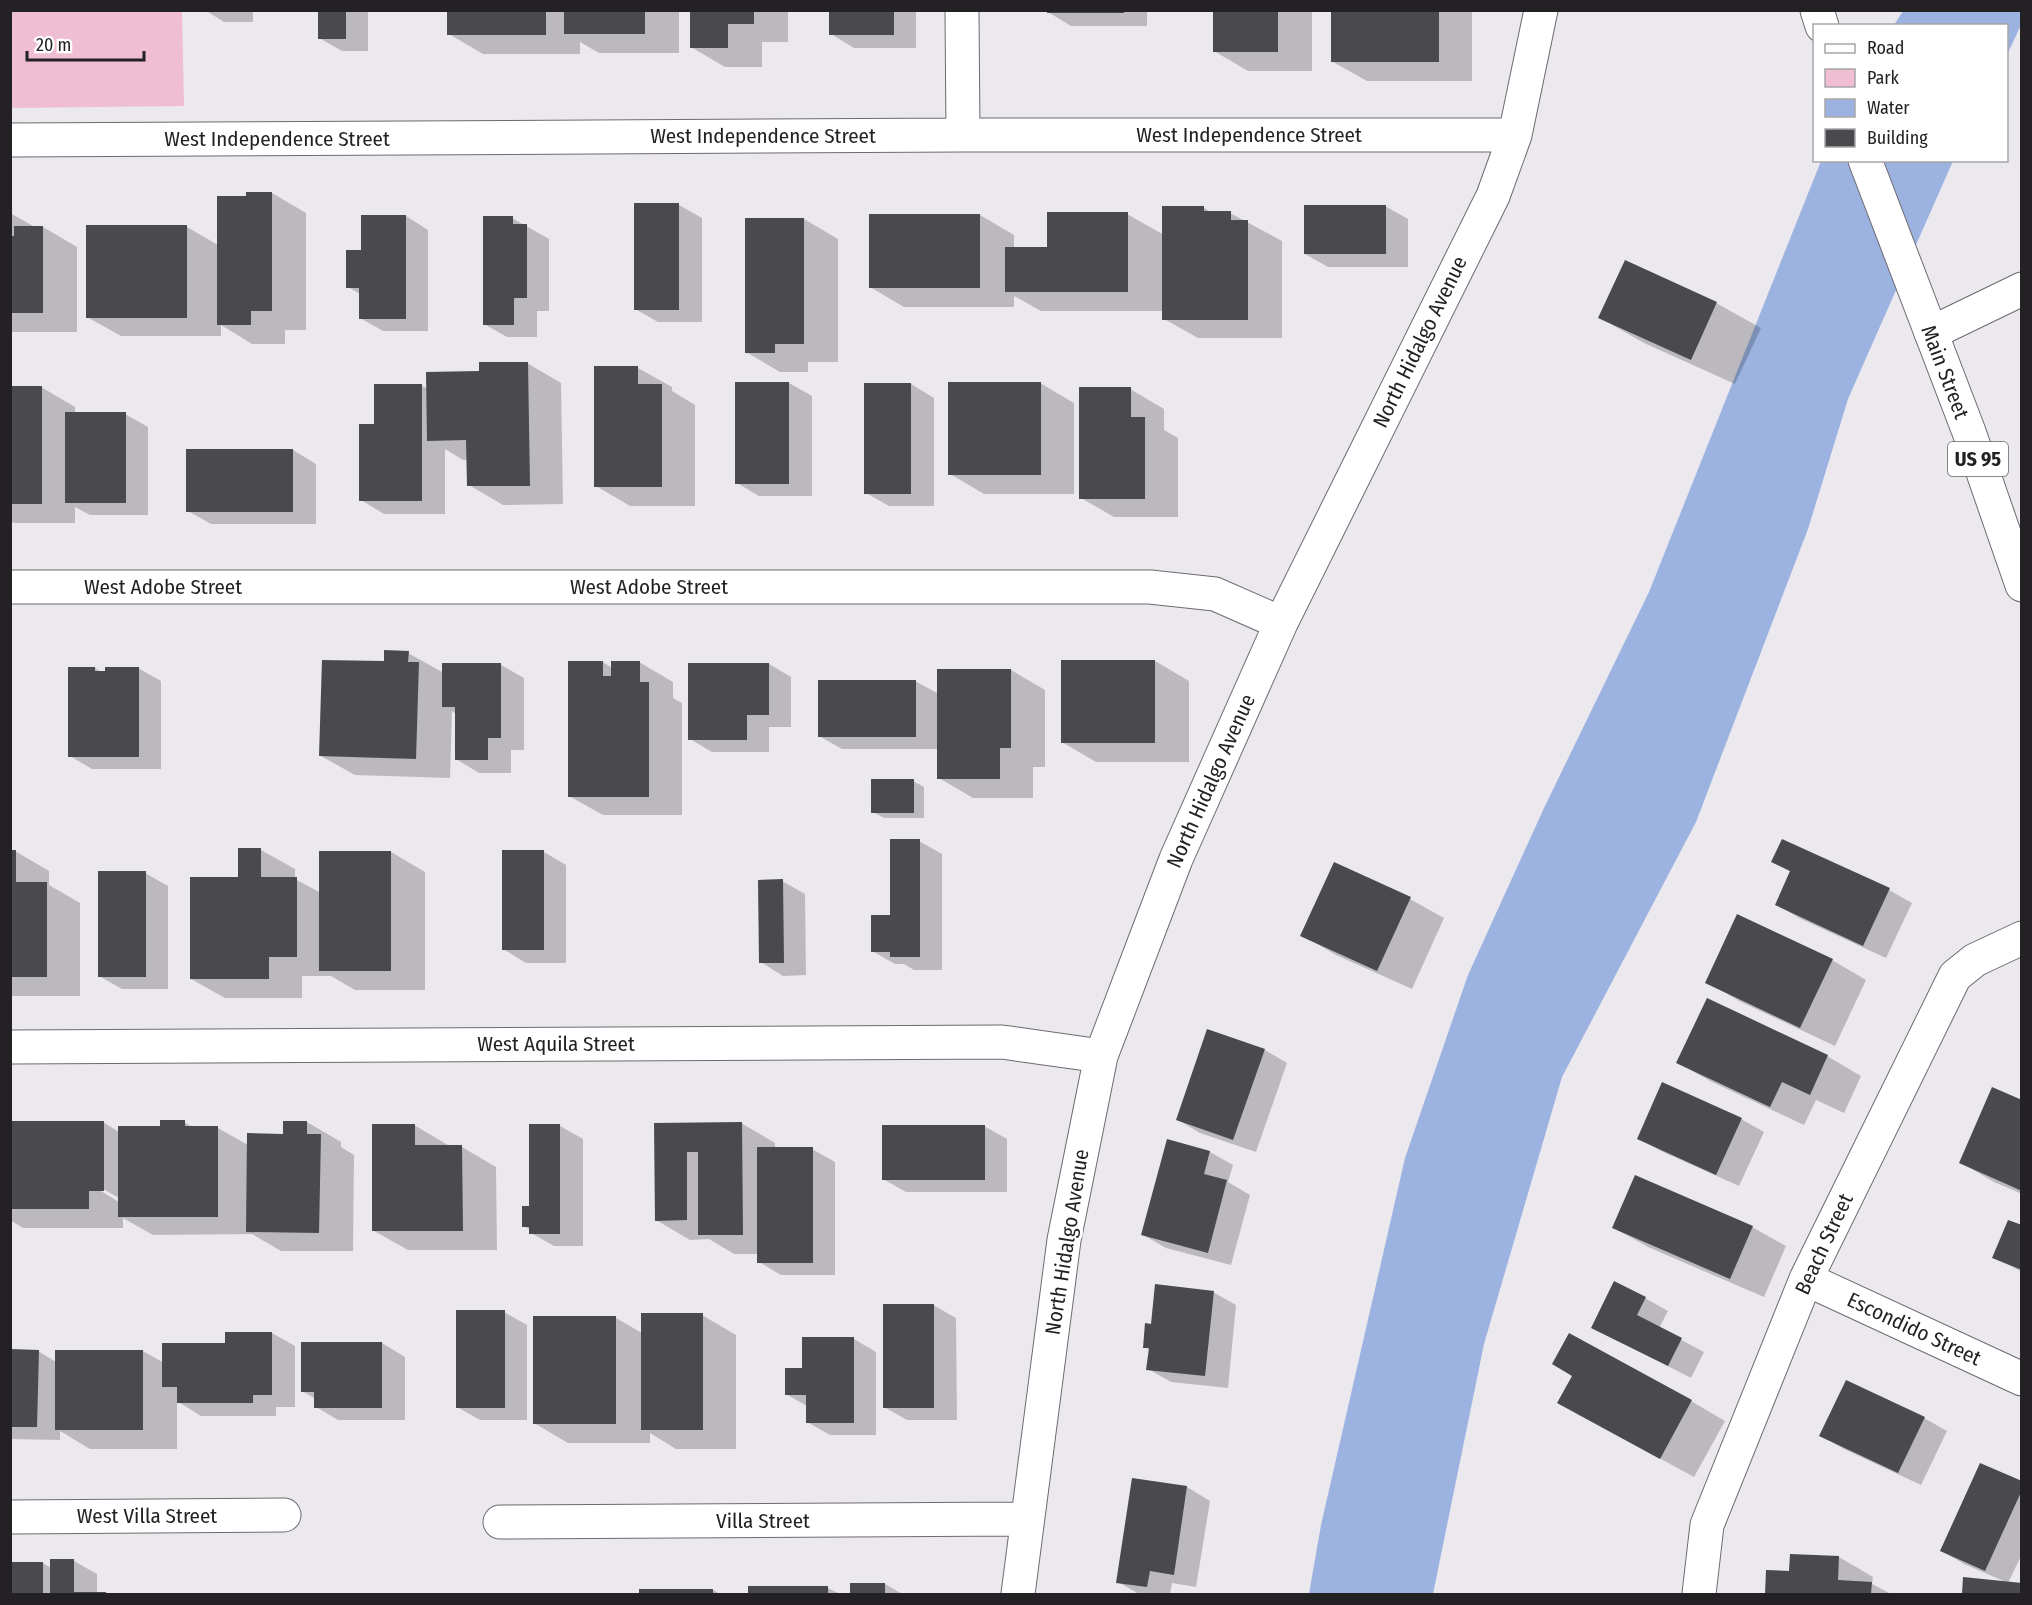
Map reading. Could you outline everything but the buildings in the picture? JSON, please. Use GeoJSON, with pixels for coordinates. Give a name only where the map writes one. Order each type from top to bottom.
{"type":"FeatureCollection","features":[{"type":"Feature","properties":{"kind":"main road"},"geometry":{"type":"LineString","coordinates":[[962,10],[963,135]]}},
{"type":"Feature","properties":{"kind":"main road","name":"North Hidalgo Avenue"},"geometry":{"type":"LineString","coordinates":[[1018,1594],[1064,1240],[1101,1056],[1176,859],[1281,623],[1493,196],[1515,135],[1541,10]]}},
{"type":"Feature","properties":{"kind":"main road","name":"West Independence Street"},"geometry":{"type":"LineString","coordinates":[[10,140],[963,135],[1515,135]]}},
{"type":"Feature","properties":{"kind":"main road","name":"Main Street"},"geometry":{"type":"LineString","coordinates":[[1866,162],[1969,432],[2022,585]]}},
{"type":"Feature","properties":{"kind":"main road"},"geometry":{"type":"LineString","coordinates":[[1931,333],[2022,289]]}},
{"type":"Feature","properties":{"kind":"main road","name":"West Adobe Street"},"geometry":{"type":"LineString","coordinates":[[10,587],[1150,586],[1215,594],[1281,623]]}},
{"type":"Feature","properties":{"kind":"main road","name":"Beach Street"},"geometry":{"type":"LineString","coordinates":[[1699,1594],[1707,1525],[1806,1279],[1955,976],[1976,960],[2022,938]]}},
{"type":"Feature","properties":{"kind":"main road","name":"West Aquila Street"},"geometry":{"type":"LineString","coordinates":[[10,1047],[1002,1042],[1101,1056]]}},
{"type":"Feature","properties":{"kind":"main road","name":"Escondido Street"},"geometry":{"type":"LineString","coordinates":[[1806,1279],[2022,1379]]}},
{"type":"Feature","properties":{"kind":"main road","name":"West Villa Street"},"geometry":{"type":"LineString","coordinates":[[10,1517],[284,1515]]}},
{"type":"Feature","properties":{"kind":"main road","name":"Villa Street"},"geometry":{"type":"LineString","coordinates":[[500,1522],[1027,1519]]}},
{"type":"Feature","properties":{"kind":"green space"},"geometry":{"type":"Polygon","coordinates":[[[10,11],[182,11],[184,106],[11,108],[10,11]]]}},
{"type":"Feature","properties":{"kind":"water"},"geometry":{"type":"Polygon","coordinates":[[[1903,11],[2021,11],[2021,25],[2008,53],[2008,24],[1895,24],[1903,11]]]}},
{"type":"Feature","properties":{"kind":"water"},"geometry":{"type":"Polygon","coordinates":[[[1821,162],[1953,162],[1848,399],[1808,529],[1696,822],[1562,1077],[1484,1344],[1433,1594],[1309,1594],[1321,1525],[1405,1158],[1468,975],[1544,808],[1649,592],[1821,162]]]}}]}
